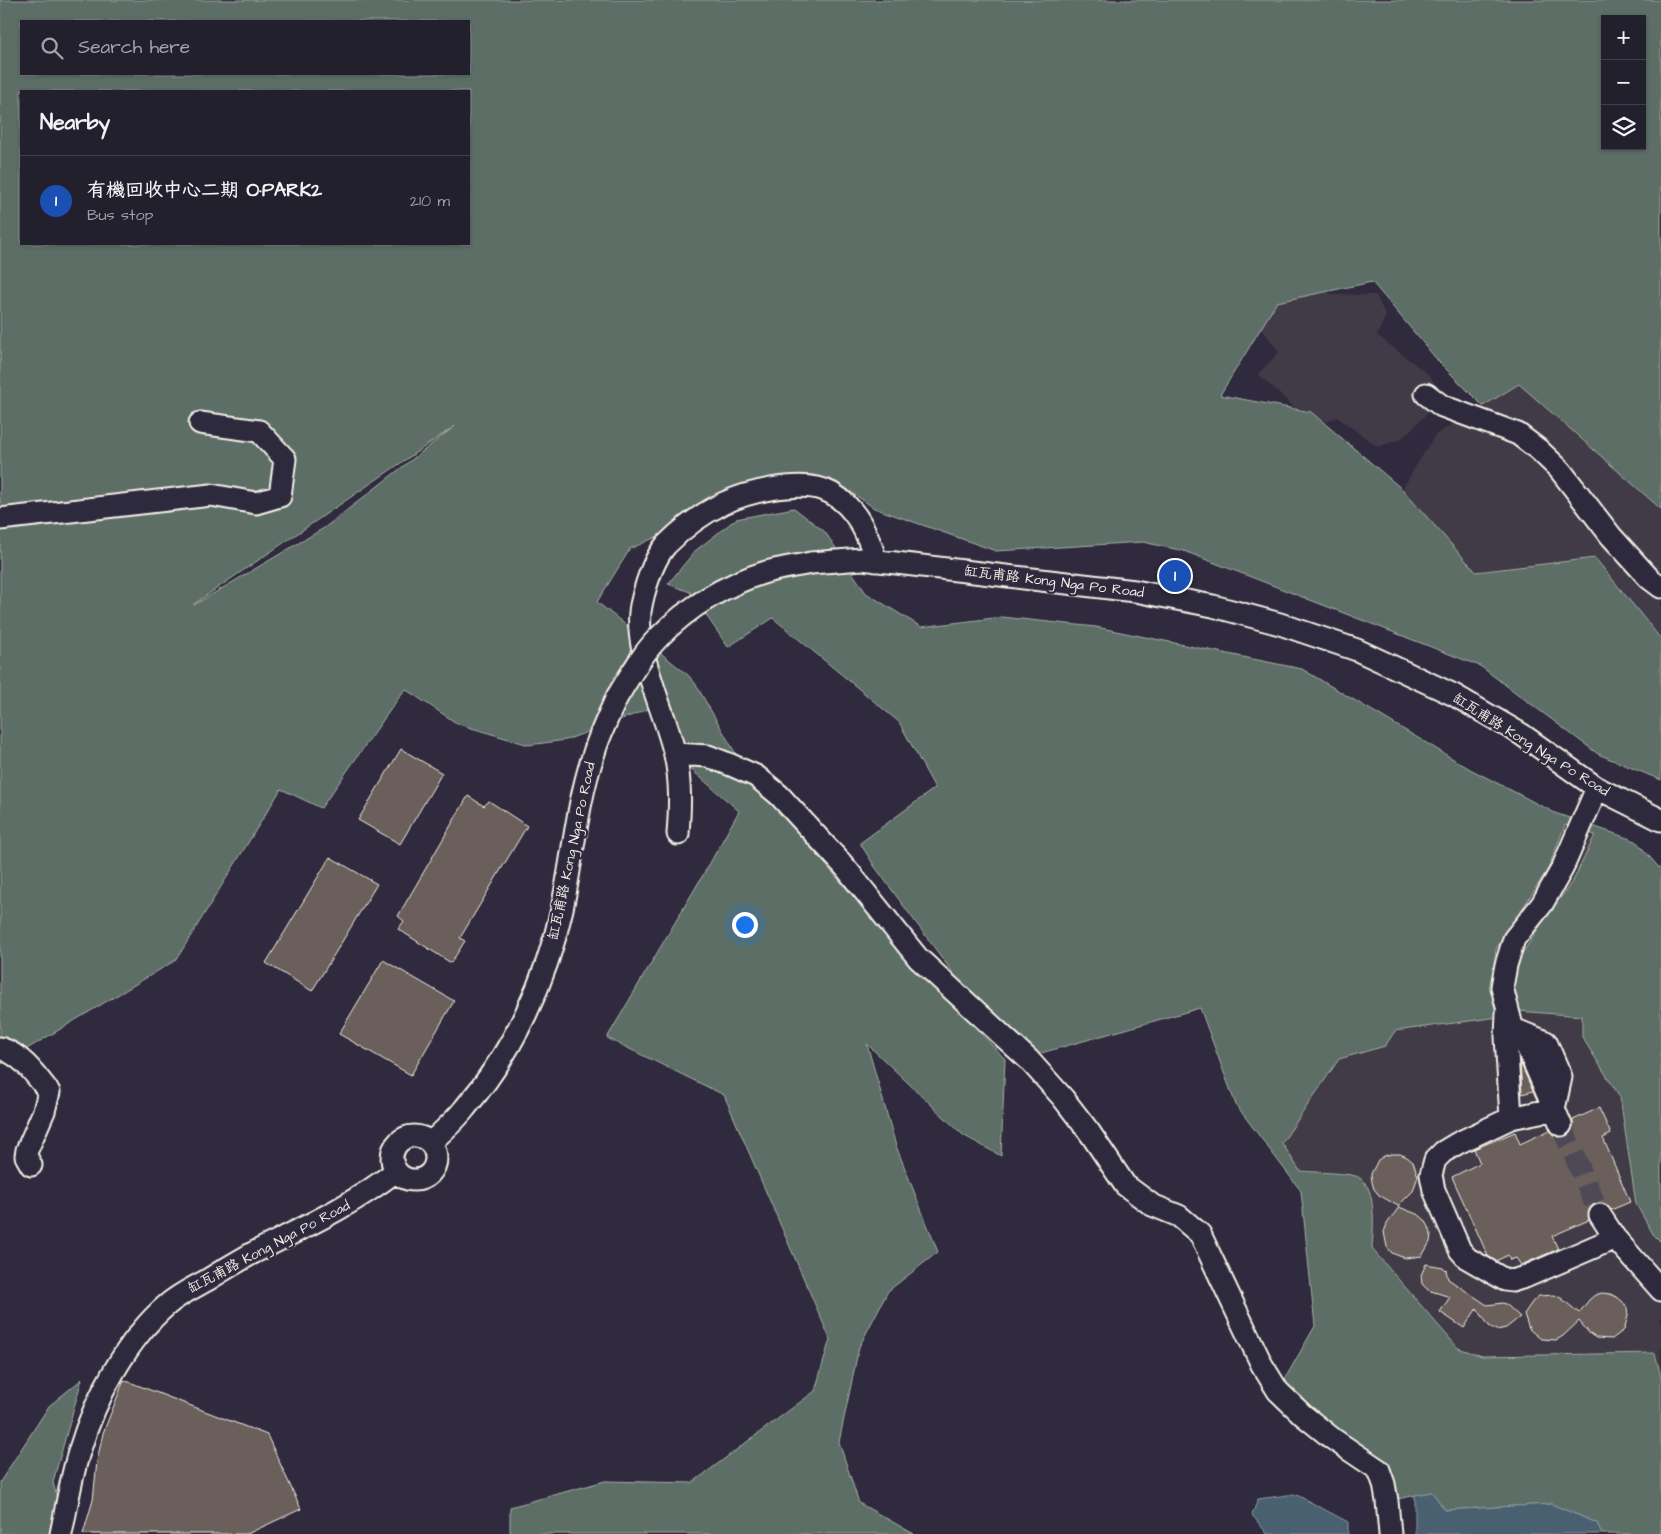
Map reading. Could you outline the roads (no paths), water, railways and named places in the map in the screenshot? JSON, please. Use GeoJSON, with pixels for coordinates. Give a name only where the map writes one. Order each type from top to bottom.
{"type":"FeatureCollection","features":[{"type":"Feature","properties":{"kind":"street"},"geometry":{"type":"LineString","coordinates":[[1426,394],[1442,406],[1518,434],[1539,450],[1560,470],[1611,536],[1649,578],[1661,587]]}},
{"type":"Feature","properties":{"kind":"street"},"geometry":{"type":"LineString","coordinates":[[0,519],[211,495],[256,503],[280,496],[285,459],[259,431],[200,423]]}},
{"type":"Feature","properties":{"kind":"street"},"geometry":{"type":"LineString","coordinates":[[678,834],[680,784],[675,754],[641,642],[639,618],[641,602],[651,572],[665,546],[694,521],[724,502],[782,487],[814,487],[831,493],[851,509],[864,529],[876,561]]}},
{"type":"Feature","properties":{"kind":"street","name":"缸瓦甫路 Kong Nga Po Road"},"geometry":{"type":"LineString","coordinates":[[430,1143],[464,1110],[489,1077],[510,1044],[534,995],[554,939],[562,909],[578,817],[592,760],[605,723],[617,697],[640,660],[678,618],[726,588],[766,572],[811,563],[862,559],[1135,592],[1214,606],[1280,624],[1357,650],[1454,695],[1521,734],[1597,788],[1661,820]]}},
{"type":"Feature","properties":{"kind":"street"},"geometry":{"type":"LineString","coordinates":[[675,754],[708,756],[731,765],[756,776],[779,795],[845,867],[918,958],[1029,1060],[1090,1133],[1125,1186],[1152,1205],[1179,1216],[1200,1234],[1262,1365],[1278,1390],[1303,1415],[1378,1470],[1384,1484],[1390,1534]]}},
{"type":"Feature","properties":{"kind":"street"},"geometry":{"type":"LineString","coordinates":[[1597,788],[1562,869],[1542,904],[1514,939],[1502,987],[1512,1022],[1524,1040],[1557,1117],[1511,1118],[1443,1152],[1436,1160],[1431,1175],[1434,1190],[1460,1250],[1467,1258],[1505,1280],[1512,1281],[1525,1277],[1615,1238]]}},
{"type":"Feature","properties":{"kind":"street"},"geometry":{"type":"LineString","coordinates":[[1511,1118],[1506,1038],[1512,1022]]}},
{"type":"Feature","properties":{"kind":"street"},"geometry":{"type":"LineString","coordinates":[[0,1048],[27,1064],[49,1092],[44,1111],[26,1150],[26,1156],[31,1164]]}},
{"type":"Feature","properties":{"kind":"street"},"geometry":{"type":"LineString","coordinates":[[416,1136],[423,1137],[430,1143],[436,1153],[434,1168],[430,1174],[417,1180],[410,1180],[403,1178],[396,1172],[391,1162],[391,1155],[397,1143],[403,1139],[416,1136]]}},
{"type":"Feature","properties":{"kind":"street","name":"缸瓦甫路 Kong Nga Po Road"},"geometry":{"type":"LineString","coordinates":[[63,1526],[80,1449],[103,1389],[142,1329],[168,1303],[176,1298],[250,1255],[342,1208],[371,1191],[396,1172]]}},
{"type":"Feature","properties":{"kind":"street"},"geometry":{"type":"LineString","coordinates":[[1600,1215],[1615,1238],[1661,1290]]}},
{"type":"Feature","properties":{"kind":"water"},"geometry":{"type":"Polygon","coordinates":[[[1432,1492],[1445,1510],[1551,1504],[1597,1523],[1602,1534],[1415,1534],[1415,1495],[1432,1492]]]}},
{"type":"Feature","properties":{"kind":"water"},"geometry":{"type":"Polygon","coordinates":[[[1295,1494],[1348,1522],[1348,1534],[1267,1534],[1252,1515],[1258,1499],[1295,1494]]]}},
{"type":"Feature","properties":{"kind":"tunnel"},"geometry":{"type":"LineString","coordinates":[[1561,1125],[1600,1215]]}},
{"type":"Feature","properties":{"kind":"place","name":"有機回收中心二期 O·PARK2"},"geometry":{"type":"Point","coordinates":[1175,576]}}]}
